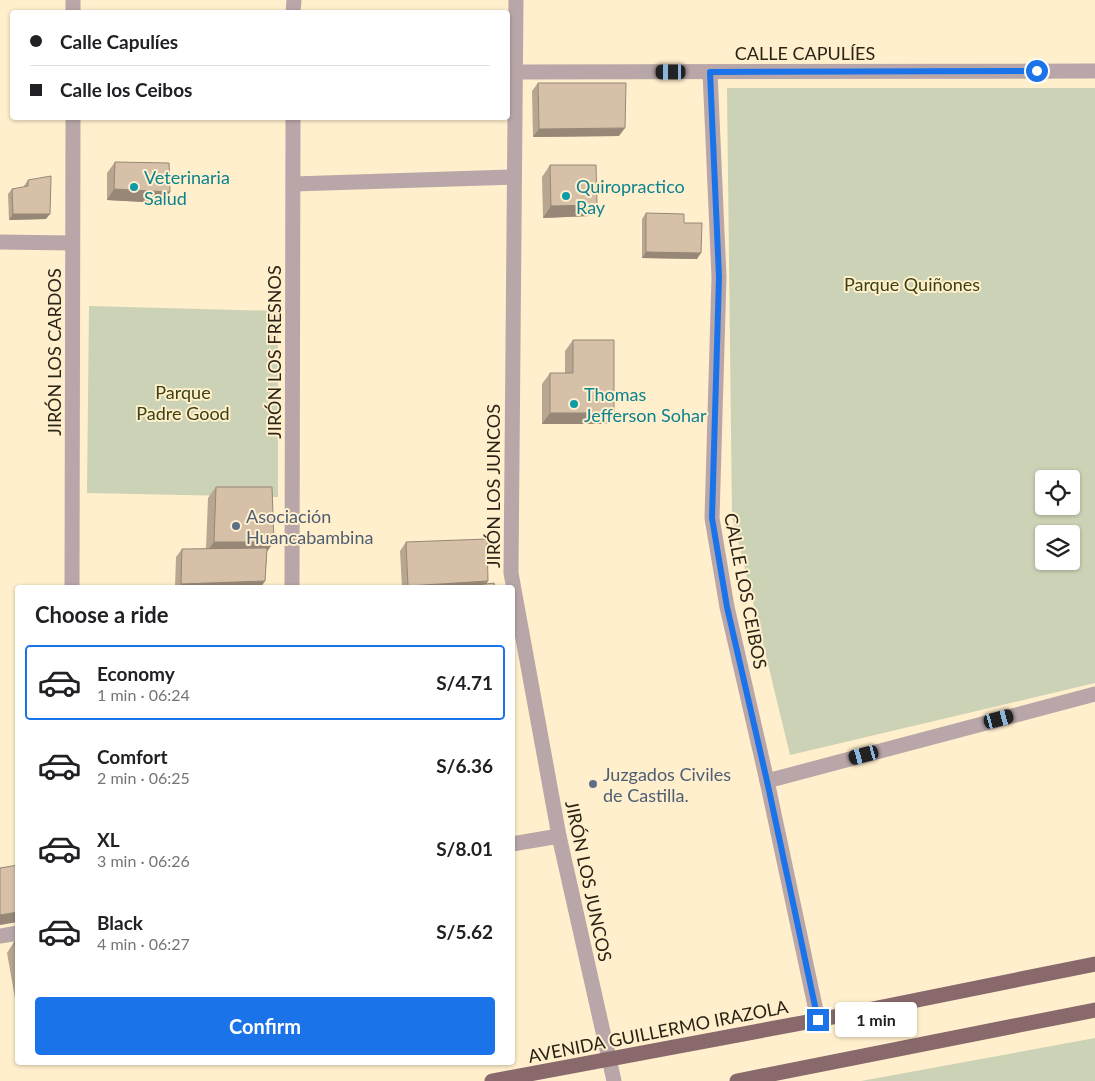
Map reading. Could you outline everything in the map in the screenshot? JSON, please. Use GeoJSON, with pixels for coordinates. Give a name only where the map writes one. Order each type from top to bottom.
{"type":"FeatureCollection","features":[{"type":"Feature","properties":{"kind":"main road","name":"AVENIDA GUILLERMO IRAZOLA"},"geometry":{"type":"LineString","coordinates":[[492,1081],[818,1020],[1095,964]]}},
{"type":"Feature","properties":{"kind":"main road"},"geometry":{"type":"LineString","coordinates":[[737,1081],[1095,1010]]}},
{"type":"Feature","properties":{"kind":"street","name":"JIRÓN LOS JUNCOS"},"geometry":{"type":"LineString","coordinates":[[513,585],[511,572],[516,0]]}},
{"type":"Feature","properties":{"kind":"street","name":"CALLE CAPULÍES"},"geometry":{"type":"LineString","coordinates":[[516,72],[1095,71]]}},
{"type":"Feature","properties":{"kind":"street","name":"CALLE LOS CEIBOS"},"geometry":{"type":"LineString","coordinates":[[710,72],[719,277],[712,518],[727,607],[767,781],[818,1020]]}},
{"type":"Feature","properties":{"kind":"street","name":"JIRÓN LOS CARDOS"},"geometry":{"type":"LineString","coordinates":[[72,585],[73,120]]}},
{"type":"Feature","properties":{"kind":"street","name":"JIRÓN LOS FRESNOS"},"geometry":{"type":"LineString","coordinates":[[292,585],[293,120]]}},
{"type":"Feature","properties":{"kind":"street"},"geometry":{"type":"LineString","coordinates":[[293,184],[514,176]]}},
{"type":"Feature","properties":{"kind":"street"},"geometry":{"type":"LineString","coordinates":[[0,242],[72,243]]}},
{"type":"Feature","properties":{"kind":"street","name":"JIRÓN LOS JUNCOS"},"geometry":{"type":"LineString","coordinates":[[515,594],[559,836],[614,1081]]}},
{"type":"Feature","properties":{"kind":"street"},"geometry":{"type":"LineString","coordinates":[[767,781],[1095,694]]}},
{"type":"Feature","properties":{"kind":"street"},"geometry":{"type":"LineString","coordinates":[[515,843],[559,836]]}},
{"type":"Feature","properties":{"kind":"street"},"geometry":{"type":"LineString","coordinates":[[0,936],[15,934]]}},
{"type":"Feature","properties":{"kind":"green space","name":"Parque Quiñones"},"geometry":{"type":"Polygon","coordinates":[[[727,88],[1095,88],[1095,683],[790,755],[732,516],[727,88]]]}},
{"type":"Feature","properties":{"kind":"green space","name":"Parque Padre Good"},"geometry":{"type":"Polygon","coordinates":[[[89,306],[278,311],[278,497],[87,493],[89,306]]]}},
{"type":"Feature","properties":{"kind":"green space"},"geometry":{"type":"Polygon","coordinates":[[[1095,1038],[1095,1081],[861,1081],[1095,1038]]]}},
{"type":"Feature","properties":{"kind":"building"},"geometry":{"type":"Polygon","coordinates":[[[538,83],[626,83],[625,128],[539,129],[538,83]]]}},
{"type":"Feature","properties":{"kind":"building"},"geometry":{"type":"Polygon","coordinates":[[[115,162],[169,163],[170,192],[114,189],[115,162]]]}},
{"type":"Feature","properties":{"kind":"building"},"geometry":{"type":"Polygon","coordinates":[[[550,165],[596,165],[597,205],[551,206],[550,165]]]}},
{"type":"Feature","properties":{"kind":"building"},"geometry":{"type":"Polygon","coordinates":[[[51,176],[50,214],[13,214],[12,189],[28,186],[28,180],[51,176]]]}},
{"type":"Feature","properties":{"kind":"building"},"geometry":{"type":"Polygon","coordinates":[[[646,213],[684,214],[684,223],[702,223],[701,253],[646,252],[646,213]]]}},
{"type":"Feature","properties":{"kind":"building","name":"Thomas Jefferson Sohar"},"geometry":{"type":"Polygon","coordinates":[[[573,340],[614,340],[614,413],[550,413],[550,373],[573,373],[573,340]]]}},
{"type":"Feature","properties":{"kind":"building","name":"Asociación Huancabambina"},"geometry":{"type":"Polygon","coordinates":[[[216,487],[272,487],[274,542],[214,542],[216,487]]]}},
{"type":"Feature","properties":{"kind":"building"},"geometry":{"type":"Polygon","coordinates":[[[487,539],[488,581],[408,585],[406,542],[487,539]]]}},
{"type":"Feature","properties":{"kind":"building"},"geometry":{"type":"Polygon","coordinates":[[[267,548],[265,581],[181,584],[182,549],[267,548]]]}},
{"type":"Feature","properties":{"kind":"building"},"geometry":{"type":"Polygon","coordinates":[[[494,583],[494,585],[477,585],[494,583]]]}},
{"type":"Feature","properties":{"kind":"building"},"geometry":{"type":"Polygon","coordinates":[[[15,866],[15,912],[0,915],[0,868],[15,866]]]}},
{"type":"Feature","properties":{"kind":"place","name":"Veterinaria Salud"},"geometry":{"type":"Point","coordinates":[134,187]}},
{"type":"Feature","properties":{"kind":"place","name":"Quiropractico Ray"},"geometry":{"type":"Point","coordinates":[566,196]}},
{"type":"Feature","properties":{"kind":"place","name":"Thomas Jefferson Sohar"},"geometry":{"type":"Point","coordinates":[574,404]}},
{"type":"Feature","properties":{"kind":"place","name":"Asociación Huancabambina"},"geometry":{"type":"Point","coordinates":[236,526]}},
{"type":"Feature","properties":{"kind":"place","name":"Juzgados Civiles de Castilla."},"geometry":{"type":"Point","coordinates":[593,784]}},
{"type":"Feature","properties":{"kind":"route"},"geometry":{"type":"LineString","coordinates":[[818,1020],[767,781],[727,607],[712,518],[719,277],[710,72],[1037,71]]}}]}
